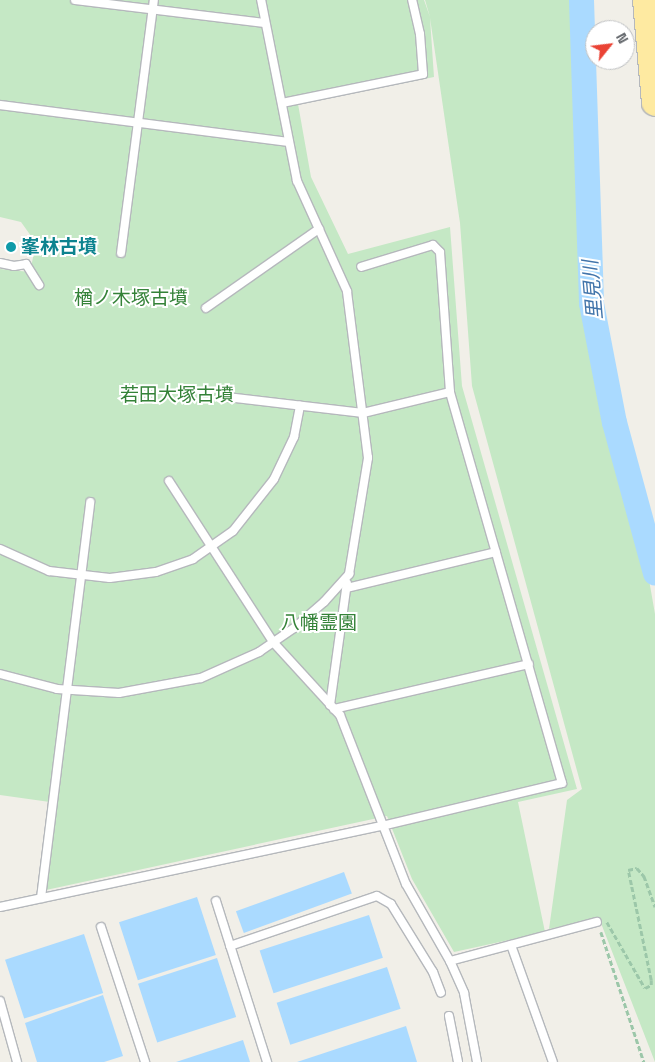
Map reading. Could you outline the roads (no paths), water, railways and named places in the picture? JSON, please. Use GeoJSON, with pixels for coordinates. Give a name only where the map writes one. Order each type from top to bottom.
{"type":"FeatureCollection","features":[{"type":"Feature","properties":{"kind":"highway"},"geometry":{"type":"LineString","coordinates":[[646,0],[655,103]]}},
{"type":"Feature","properties":{"kind":"lane"},"geometry":{"type":"LineString","coordinates":[[75,0],[265,23]]}},
{"type":"Feature","properties":{"kind":"lane"},"geometry":{"type":"LineString","coordinates":[[121,253],[154,0]]}},
{"type":"Feature","properties":{"kind":"lane"},"geometry":{"type":"LineString","coordinates":[[261,0],[297,181],[347,292],[368,458],[349,574],[332,707]]}},
{"type":"Feature","properties":{"kind":"lane"},"geometry":{"type":"LineString","coordinates":[[282,103],[423,74],[419,26],[412,0]]}},
{"type":"Feature","properties":{"kind":"lane"},"geometry":{"type":"LineString","coordinates":[[0,105],[290,142]]}},
{"type":"Feature","properties":{"kind":"lane"},"geometry":{"type":"LineString","coordinates":[[206,308],[319,229]]}},
{"type":"Feature","properties":{"kind":"lane"},"geometry":{"type":"LineString","coordinates":[[0,907],[382,826],[562,783],[450,392],[438,248],[432,245],[361,267]]}},
{"type":"Feature","properties":{"kind":"lane"},"geometry":{"type":"LineString","coordinates":[[0,263],[14,266],[26,264],[39,285]]}},
{"type":"Feature","properties":{"kind":"lane"},"geometry":{"type":"LineString","coordinates":[[227,397],[362,413],[450,392]]}},
{"type":"Feature","properties":{"kind":"lane"},"geometry":{"type":"LineString","coordinates":[[0,549],[49,571],[80,576],[136,576],[175,566],[212,548],[248,515],[274,480],[294,437],[300,406]]}},
{"type":"Feature","properties":{"kind":"lane"},"geometry":{"type":"LineString","coordinates":[[170,481],[273,642],[340,715],[406,884],[450,962],[464,993],[477,1062]]}},
{"type":"Feature","properties":{"kind":"lane"},"geometry":{"type":"LineString","coordinates":[[41,898],[64,690],[90,502]]}},
{"type":"Feature","properties":{"kind":"lane"},"geometry":{"type":"LineString","coordinates":[[347,588],[496,552]]}},
{"type":"Feature","properties":{"kind":"lane"},"geometry":{"type":"LineString","coordinates":[[0,674],[64,690],[119,692],[182,683],[241,661],[273,642],[309,616],[349,574]]}},
{"type":"Feature","properties":{"kind":"lane"},"geometry":{"type":"LineString","coordinates":[[332,707],[529,664]]}},
{"type":"Feature","properties":{"kind":"lane"},"geometry":{"type":"LineString","coordinates":[[230,946],[377,896],[391,904],[433,972],[441,993]]}},
{"type":"Feature","properties":{"kind":"lane"},"geometry":{"type":"LineString","coordinates":[[216,901],[267,1062]]}},
{"type":"Feature","properties":{"kind":"lane"},"geometry":{"type":"LineString","coordinates":[[450,962],[597,922]]}},
{"type":"Feature","properties":{"kind":"lane"},"geometry":{"type":"LineString","coordinates":[[101,927],[145,1062]]}},
{"type":"Feature","properties":{"kind":"lane"},"geometry":{"type":"LineString","coordinates":[[510,945],[553,1062]]}},
{"type":"Feature","properties":{"kind":"lane"},"geometry":{"type":"LineString","coordinates":[[0,1001],[17,1062]]}},
{"type":"Feature","properties":{"kind":"lane"},"geometry":{"type":"LineString","coordinates":[[449,1016],[458,1062]]}},
{"type":"Feature","properties":{"kind":"water"},"geometry":{"type":"Polygon","coordinates":[[[344,872],[352,894],[244,933],[236,911],[344,872]]]}},
{"type":"Feature","properties":{"kind":"water"},"geometry":{"type":"Polygon","coordinates":[[[197,897],[216,955],[138,980],[119,922],[197,897]]]}},
{"type":"Feature","properties":{"kind":"water"},"geometry":{"type":"Polygon","coordinates":[[[369,915],[383,958],[274,993],[260,951],[369,915]]]}},
{"type":"Feature","properties":{"kind":"water"},"geometry":{"type":"Polygon","coordinates":[[[84,934],[103,993],[24,1019],[5,960],[84,934]]]}},
{"type":"Feature","properties":{"kind":"water"},"geometry":{"type":"Polygon","coordinates":[[[217,958],[236,1017],[157,1043],[138,984],[217,958]]]}},
{"type":"Feature","properties":{"kind":"water"},"geometry":{"type":"Polygon","coordinates":[[[387,967],[401,1009],[290,1045],[277,1003],[387,967]]]}},
{"type":"Feature","properties":{"kind":"water"},"geometry":{"type":"Polygon","coordinates":[[[103,995],[123,1056],[104,1062],[37,1062],[25,1023],[103,995]]]}},
{"type":"Feature","properties":{"kind":"water"},"geometry":{"type":"Polygon","coordinates":[[[406,1026],[417,1062],[297,1062],[406,1026]]]}},
{"type":"Feature","properties":{"kind":"water"},"geometry":{"type":"Polygon","coordinates":[[[243,1040],[250,1062],[176,1062],[243,1040]]]}},
{"type":"Feature","properties":{"kind":"waterway","name":"里見川"},"geometry":{"type":"LineString","coordinates":[[581,0],[591,303],[614,422],[655,573]]}},
{"type":"Feature","properties":{"kind":"place","name":"峯林古墳"},"geometry":{"type":"Point","coordinates":[11,247]}},
{"type":"Feature","properties":{"kind":"park label","name":"楢ノ木塚古墳"},"geometry":{"type":"Point","coordinates":[131,298]}},
{"type":"Feature","properties":{"kind":"park label","name":"若田大塚古墳"},"geometry":{"type":"Point","coordinates":[177,395]}},
{"type":"Feature","properties":{"kind":"park label","name":"八幡霊園"},"geometry":{"type":"Point","coordinates":[319,623]}}]}
